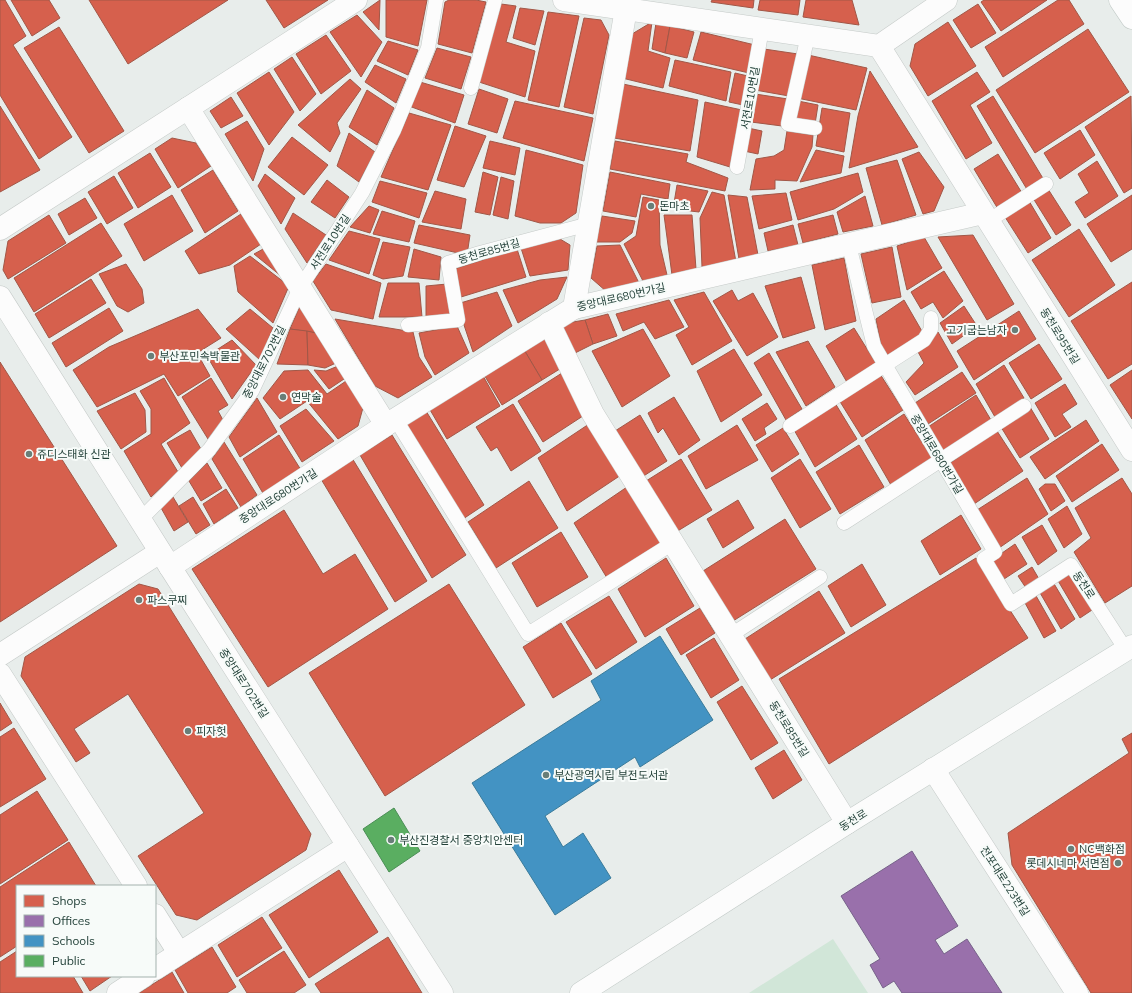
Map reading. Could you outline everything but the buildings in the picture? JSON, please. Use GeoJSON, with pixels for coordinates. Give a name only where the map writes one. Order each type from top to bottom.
{"type":"FeatureCollection","features":[{"type":"Feature","properties":{"kind":"street"},"geometry":{"type":"LineString","coordinates":[[0,229],[356,0]]}},
{"type":"Feature","properties":{"kind":"street"},"geometry":{"type":"LineString","coordinates":[[564,0],[627,4],[762,29],[879,46],[946,0]]}},
{"type":"Feature","properties":{"kind":"street"},"geometry":{"type":"LineString","coordinates":[[1120,0],[1132,18]]}},
{"type":"Feature","properties":{"kind":"street"},"geometry":{"type":"LineString","coordinates":[[574,308],[627,4]]}},
{"type":"Feature","properties":{"kind":"street","name":"동천로95번길"},"geometry":{"type":"LineString","coordinates":[[879,46],[1132,450]]}},
{"type":"Feature","properties":{"kind":"street"},"geometry":{"type":"LineString","coordinates":[[188,108],[300,288],[391,422]]}},
{"type":"Feature","properties":{"kind":"street","name":"중앙대로680번가길"},"geometry":{"type":"LineString","coordinates":[[0,655],[165,560],[574,308],[849,245],[986,217]]}},
{"type":"Feature","properties":{"kind":"street","name":"중앙대로702번길"},"geometry":{"type":"LineString","coordinates":[[0,297],[165,560],[442,993]]}},
{"type":"Feature","properties":{"kind":"street","name":"동천로85번길"},"geometry":{"type":"LineString","coordinates":[[549,323],[593,414],[847,823]]}},
{"type":"Feature","properties":{"kind":"street","name":"동천로"},"geometry":{"type":"LineString","coordinates":[[581,993],[847,823],[1129,648]]}},
{"type":"Feature","properties":{"kind":"street"},"geometry":{"type":"LineString","coordinates":[[0,674],[135,885]]}},
{"type":"Feature","properties":{"kind":"street","name":"전포대로223번길"},"geometry":{"type":"LineString","coordinates":[[933,769],[1077,993]]}},
{"type":"Feature","properties":{"kind":"street"},"geometry":{"type":"LineString","coordinates":[[156,968],[348,846]]}},
{"type":"Feature","properties":{"kind":"street"},"geometry":{"type":"LineString","coordinates":[[156,917],[179,953]]}},
{"type":"Feature","properties":{"kind":"street"},"geometry":{"type":"LineString","coordinates":[[121,992],[143,977]]}},
{"type":"Feature","properties":{"kind":"lane","name":"서전로10번길"},"geometry":{"type":"LineString","coordinates":[[300,288],[362,193],[394,130],[428,48],[436,0]]}},
{"type":"Feature","properties":{"kind":"lane"},"geometry":{"type":"LineString","coordinates":[[471,88],[495,0]]}},
{"type":"Feature","properties":{"kind":"lane","name":"서전로10번길"},"geometry":{"type":"LineString","coordinates":[[737,167],[762,29]]}},
{"type":"Feature","properties":{"kind":"lane"},"geometry":{"type":"LineString","coordinates":[[808,35],[788,124],[816,128]]}},
{"type":"Feature","properties":{"kind":"lane"},"geometry":{"type":"LineString","coordinates":[[986,217],[1046,184]]}},
{"type":"Feature","properties":{"kind":"lane","name":"동천로85번길"},"geometry":{"type":"LineString","coordinates":[[408,325],[458,320],[448,263],[588,224]]}},
{"type":"Feature","properties":{"kind":"lane","name":"중앙대로680번가길"},"geometry":{"type":"LineString","coordinates":[[849,245],[874,346],[990,542]]}},
{"type":"Feature","properties":{"kind":"lane","name":"중앙대로702번길"},"geometry":{"type":"LineString","coordinates":[[140,520],[209,450],[252,391],[300,288]]}},
{"type":"Feature","properties":{"kind":"lane"},"geometry":{"type":"LineString","coordinates":[[790,426],[924,340],[931,329],[931,318]]}},
{"type":"Feature","properties":{"kind":"lane"},"geometry":{"type":"LineString","coordinates":[[844,523],[1024,406]]}},
{"type":"Feature","properties":{"kind":"lane"},"geometry":{"type":"LineString","coordinates":[[391,422],[528,634],[673,542]]}},
{"type":"Feature","properties":{"kind":"lane","name":"동천로"},"geometry":{"type":"LineString","coordinates":[[990,542],[996,552],[984,559],[1011,604],[1071,565],[1129,648]]}},
{"type":"Feature","properties":{"kind":"lane"},"geometry":{"type":"LineString","coordinates":[[731,635],[820,577]]}},
{"type":"Feature","properties":{"kind":"green space"},"geometry":{"type":"Polygon","coordinates":[[[833,939],[868,993],[749,993],[833,939]]]}},
{"type":"Feature","properties":{"kind":"place","name":"돈마초"},"geometry":{"type":"Point","coordinates":[651,206]}},
{"type":"Feature","properties":{"kind":"place","name":"고기굽는남자"},"geometry":{"type":"Point","coordinates":[1015,330]}},
{"type":"Feature","properties":{"kind":"place","name":"부산포민속박물관"},"geometry":{"type":"Point","coordinates":[151,356]}},
{"type":"Feature","properties":{"kind":"place","name":"연막술"},"geometry":{"type":"Point","coordinates":[283,397]}},
{"type":"Feature","properties":{"kind":"place","name":"쥬디스태화 신관"},"geometry":{"type":"Point","coordinates":[29,454]}},
{"type":"Feature","properties":{"kind":"place","name":"파스쿠찌"},"geometry":{"type":"Point","coordinates":[139,600]}},
{"type":"Feature","properties":{"kind":"place","name":"피자헛"},"geometry":{"type":"Point","coordinates":[188,731]}},
{"type":"Feature","properties":{"kind":"place","name":"부산광역시립 부전도서관"},"geometry":{"type":"Point","coordinates":[546,775]}},
{"type":"Feature","properties":{"kind":"place","name":"부산진경찰서 중앙치안센터"},"geometry":{"type":"Point","coordinates":[391,840]}},
{"type":"Feature","properties":{"kind":"place","name":"NC백화점"},"geometry":{"type":"Point","coordinates":[1071,849]}},
{"type":"Feature","properties":{"kind":"place","name":"롯데시네마 서면점"},"geometry":{"type":"Point","coordinates":[1118,863]}}]}
